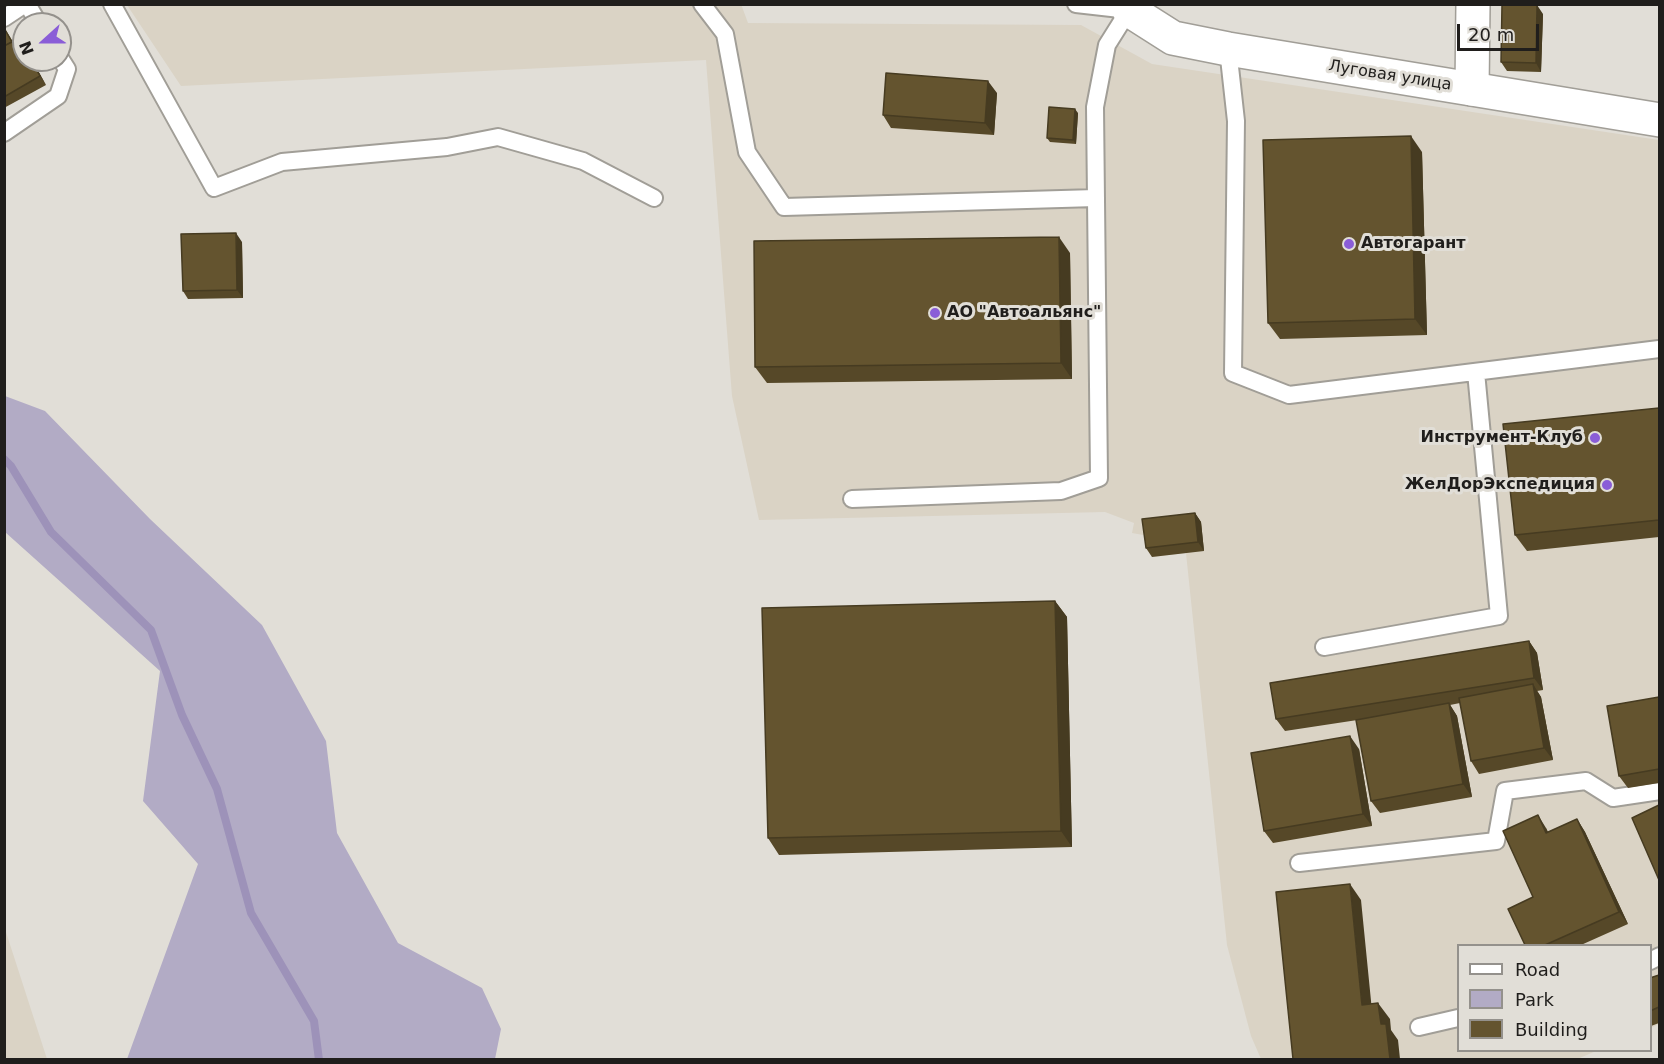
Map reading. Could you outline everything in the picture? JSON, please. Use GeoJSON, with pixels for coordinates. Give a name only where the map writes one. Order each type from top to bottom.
{"type":"FeatureCollection","features":[{"type":"Feature","properties":{"kind":"street"},"geometry":{"type":"LineString","coordinates":[[1472,89],[1473,4]]}},
{"type":"Feature","properties":{"kind":"street","name":"Луговая улица"},"geometry":{"type":"LineString","coordinates":[[1128,7],[1173,38],[1659,120]]}},
{"type":"Feature","properties":{"kind":"lane"},"geometry":{"type":"LineString","coordinates":[[4,18],[26,4]]}},
{"type":"Feature","properties":{"kind":"lane"},"geometry":{"type":"LineString","coordinates":[[112,4],[214,188],[282,162],[447,147],[498,137],[583,161],[654,198]]}},
{"type":"Feature","properties":{"kind":"lane"},"geometry":{"type":"LineString","coordinates":[[702,4],[725,34],[747,152],[784,207],[1096,198]]}},
{"type":"Feature","properties":{"kind":"lane"},"geometry":{"type":"LineString","coordinates":[[852,499],[1061,491],[1099,478],[1095,107],[1107,45],[1128,7],[1076,4]]}},
{"type":"Feature","properties":{"kind":"lane"},"geometry":{"type":"LineString","coordinates":[[1228,49],[1236,121],[1233,373],[1289,395],[1659,349]]}},
{"type":"Feature","properties":{"kind":"lane"},"geometry":{"type":"LineString","coordinates":[[4,133],[58,96],[66,72]]}},
{"type":"Feature","properties":{"kind":"lane"},"geometry":{"type":"LineString","coordinates":[[1324,647],[1499,616],[1476,372]]}},
{"type":"Feature","properties":{"kind":"lane"},"geometry":{"type":"LineString","coordinates":[[1299,863],[1496,841],[1505,791],[1586,780],[1613,798],[1659,791]]}},
{"type":"Feature","properties":{"kind":"lane"},"geometry":{"type":"LineString","coordinates":[[1419,1027],[1457,1018]]}},
{"type":"Feature","properties":{"kind":"shaded area"},"geometry":{"type":"Polygon","coordinates":[[[741,4],[748,23],[1081,25],[1152,64],[1659,140],[1659,1024],[1652,1028],[1652,944],[1457,944],[1457,1052],[1594,1052],[1575,1060],[1261,1059],[1251,1036],[1227,945],[1186,553],[1152,557],[1149,536],[1132,533],[1134,523],[1105,512],[759,520],[732,396],[706,60],[181,86],[127,5],[741,4]]]}},
{"type":"Feature","properties":{"kind":"shaded area"},"geometry":{"type":"Polygon","coordinates":[[[5,929],[47,1059],[5,1059],[5,929]]]}},
{"type":"Feature","properties":{"kind":"green space"},"geometry":{"type":"Polygon","coordinates":[[[5,396],[45,411],[150,519],[262,625],[326,741],[337,833],[398,943],[482,988],[501,1029],[495,1059],[127,1059],[198,864],[143,801],[160,671],[5,532],[5,396]]]}},
{"type":"Feature","properties":{"kind":"building"},"geometry":{"type":"Polygon","coordinates":[[[1502,5],[1537,5],[1536,63],[1501,62],[1502,5]]]}},
{"type":"Feature","properties":{"kind":"building"},"geometry":{"type":"Polygon","coordinates":[[[4,28],[12,42],[4,46],[4,28]]]}},
{"type":"Feature","properties":{"kind":"building"},"geometry":{"type":"Polygon","coordinates":[[[12,42],[12,72],[38,72],[40,76],[4,97],[4,46],[12,42]]]}},
{"type":"Feature","properties":{"kind":"building"},"geometry":{"type":"Polygon","coordinates":[[[886,73],[988,81],[985,123],[883,115],[886,73]]]}},
{"type":"Feature","properties":{"kind":"building"},"geometry":{"type":"Polygon","coordinates":[[[1049,107],[1075,109],[1073,140],[1047,138],[1049,107]]]}},
{"type":"Feature","properties":{"kind":"building"},"geometry":{"type":"Polygon","coordinates":[[[1411,136],[1415,319],[1268,323],[1263,140],[1411,136]]]}},
{"type":"Feature","properties":{"kind":"building"},"geometry":{"type":"Polygon","coordinates":[[[236,233],[237,290],[183,291],[181,234],[236,233]]]}},
{"type":"Feature","properties":{"kind":"building"},"geometry":{"type":"Polygon","coordinates":[[[1059,237],[1061,363],[755,367],[754,241],[1059,237]]]}},
{"type":"Feature","properties":{"kind":"building"},"geometry":{"type":"Polygon","coordinates":[[[1659,408],[1659,520],[1515,535],[1503,424],[1659,408]]]}},
{"type":"Feature","properties":{"kind":"building"},"geometry":{"type":"Polygon","coordinates":[[[1195,513],[1198,542],[1146,548],[1142,519],[1195,513]]]}},
{"type":"Feature","properties":{"kind":"building"},"geometry":{"type":"Polygon","coordinates":[[[1055,601],[1061,831],[768,838],[762,608],[1055,601]]]}},
{"type":"Feature","properties":{"kind":"building"},"geometry":{"type":"Polygon","coordinates":[[[1529,641],[1534,678],[1276,719],[1270,683],[1529,641]]]}},
{"type":"Feature","properties":{"kind":"building"},"geometry":{"type":"Polygon","coordinates":[[[1533,684],[1544,748],[1471,761],[1459,698],[1533,684]]]}},
{"type":"Feature","properties":{"kind":"building"},"geometry":{"type":"Polygon","coordinates":[[[1659,697],[1659,769],[1619,776],[1607,706],[1659,697]]]}},
{"type":"Feature","properties":{"kind":"building"},"geometry":{"type":"Polygon","coordinates":[[[1449,703],[1463,784],[1371,801],[1356,720],[1449,703]]]}},
{"type":"Feature","properties":{"kind":"building"},"geometry":{"type":"Polygon","coordinates":[[[1350,736],[1363,814],[1264,831],[1251,753],[1350,736]]]}},
{"type":"Feature","properties":{"kind":"building"},"geometry":{"type":"Polygon","coordinates":[[[1659,805],[1659,880],[1632,818],[1659,805]]]}},
{"type":"Feature","properties":{"kind":"building"},"geometry":{"type":"Polygon","coordinates":[[[1538,815],[1546,833],[1577,819],[1619,912],[1547,944],[1525,944],[1508,909],[1533,897],[1503,831],[1538,815]]]}},
{"type":"Feature","properties":{"kind":"building"},"geometry":{"type":"Polygon","coordinates":[[[1350,884],[1362,1005],[1378,1003],[1381,1024],[1386,1024],[1390,1059],[1293,1059],[1276,892],[1350,884]]]}},
{"type":"Feature","properties":{"kind":"building"},"geometry":{"type":"Polygon","coordinates":[[[1659,975],[1659,1007],[1652,1010],[1652,977],[1659,975]]]}},
{"type":"Feature","properties":{"kind":"waterway"},"geometry":{"type":"LineString","coordinates":[[4,459],[11,466],[51,532],[151,630],[182,715],[217,789],[251,913],[314,1021],[319,1060]]}},
{"type":"Feature","properties":{"kind":"place","name":"Автогарант"},"geometry":{"type":"Point","coordinates":[1349,244]}},
{"type":"Feature","properties":{"kind":"place","name":"АО \"Автоальянс\""},"geometry":{"type":"Point","coordinates":[935,313]}},
{"type":"Feature","properties":{"kind":"place","name":"Инструмент-Клуб"},"geometry":{"type":"Point","coordinates":[1595,438]}},
{"type":"Feature","properties":{"kind":"place","name":"ЖелДорЭкспедиция"},"geometry":{"type":"Point","coordinates":[1607,485]}}]}
